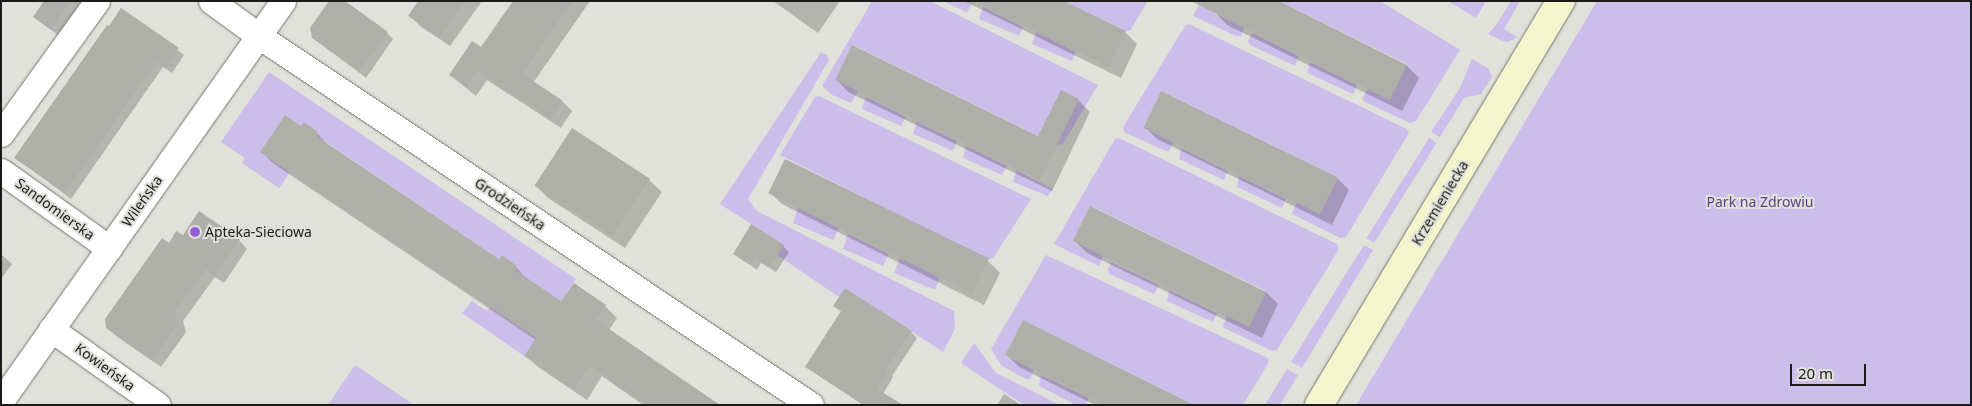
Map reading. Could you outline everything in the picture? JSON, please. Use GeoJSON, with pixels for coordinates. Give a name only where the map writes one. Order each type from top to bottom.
{"type":"FeatureCollection","features":[{"type":"Feature","properties":{"kind":"main road","name":"Krzemieniecka"},"geometry":{"type":"LineString","coordinates":[[1319,405],[1561,1]]}},
{"type":"Feature","properties":{"kind":"street"},"geometry":{"type":"LineString","coordinates":[[1,134],[97,1]]}},
{"type":"Feature","properties":{"kind":"street","name":"Grodzieńska"},"geometry":{"type":"LineString","coordinates":[[211,1],[259,36],[811,405]]}},
{"type":"Feature","properties":{"kind":"street","name":"Wileńska"},"geometry":{"type":"LineString","coordinates":[[1,401],[282,1]]}},
{"type":"Feature","properties":{"kind":"street","name":"Sandomierska"},"geometry":{"type":"LineString","coordinates":[[1,171],[109,248]]}},
{"type":"Feature","properties":{"kind":"street","name":"Kowieńska"},"geometry":{"type":"LineString","coordinates":[[51,329],[158,405]]}},
{"type":"Feature","properties":{"kind":"green space"},"geometry":{"type":"Polygon","coordinates":[[[872,1],[930,1],[1098,85],[1063,144],[1057,145],[853,45],[858,91],[851,103],[832,95],[822,86],[872,1]]]}},
{"type":"Feature","properties":{"kind":"green space"},"geometry":{"type":"Polygon","coordinates":[[[943,1],[971,1],[972,2],[966,12],[943,1]]]}},
{"type":"Feature","properties":{"kind":"green space"},"geometry":{"type":"Polygon","coordinates":[[[1064,1],[1148,1],[1130,31],[1126,31],[1064,1]]]}},
{"type":"Feature","properties":{"kind":"green space"},"geometry":{"type":"Polygon","coordinates":[[[1201,1],[1219,1],[1214,13],[1244,28],[1241,36],[1236,36],[1193,16],[1201,1]]]}},
{"type":"Feature","properties":{"kind":"green space"},"geometry":{"type":"Polygon","coordinates":[[[1279,1],[1380,1],[1460,50],[1416,121],[1410,123],[1363,101],[1362,98],[1368,89],[1390,99],[1407,64],[1279,1]]]}},
{"type":"Feature","properties":{"kind":"green space"},"geometry":{"type":"Polygon","coordinates":[[[1448,1],[1486,1],[1476,18],[1448,1]]]}},
{"type":"Feature","properties":{"kind":"green space"},"geometry":{"type":"Polygon","coordinates":[[[1511,1],[1520,1],[1504,29],[1518,37],[1508,42],[1488,34],[1497,24],[1511,1]]]}},
{"type":"Feature","properties":{"kind":"green space","name":"Park na Zdrowiu"},"geometry":{"type":"Polygon","coordinates":[[[1597,1],[1971,1],[1971,405],[1356,405],[1597,1]]]}},
{"type":"Feature","properties":{"kind":"green space"},"geometry":{"type":"Polygon","coordinates":[[[983,7],[1023,27],[1019,36],[979,19],[983,7]]]}},
{"type":"Feature","properties":{"kind":"green space"},"geometry":{"type":"Polygon","coordinates":[[[1189,24],[1407,129],[1409,133],[1346,237],[1340,238],[1292,214],[1297,202],[1320,213],[1338,177],[1161,91],[1143,127],[1174,142],[1168,152],[1124,132],[1123,127],[1185,26],[1189,24]]]}},
{"type":"Feature","properties":{"kind":"green space"},"geometry":{"type":"Polygon","coordinates":[[[1036,32],[1076,52],[1072,61],[1032,44],[1036,32]]]}},
{"type":"Feature","properties":{"kind":"green space"},"geometry":{"type":"Polygon","coordinates":[[[1252,33],[1299,56],[1295,66],[1250,45],[1248,41],[1252,33]]]}},
{"type":"Feature","properties":{"kind":"green space"},"geometry":{"type":"Polygon","coordinates":[[[821,52],[827,55],[829,60],[748,199],[757,211],[954,311],[955,329],[943,352],[845,288],[839,297],[777,255],[751,224],[720,204],[821,52]]]}},
{"type":"Feature","properties":{"kind":"green space"},"geometry":{"type":"Polygon","coordinates":[[[1472,59],[1488,68],[1492,77],[1481,94],[1464,98],[1440,137],[1431,132],[1460,88],[1472,59]]]}},
{"type":"Feature","properties":{"kind":"green space"},"geometry":{"type":"Polygon","coordinates":[[[1310,62],[1357,85],[1353,94],[1307,73],[1310,62]]]}},
{"type":"Feature","properties":{"kind":"green space"},"geometry":{"type":"Polygon","coordinates":[[[269,72],[576,279],[524,356],[462,313],[472,301],[487,311],[490,307],[505,317],[517,266],[502,256],[499,259],[317,136],[318,132],[304,122],[301,126],[285,115],[260,152],[290,172],[279,188],[242,163],[245,158],[221,142],[269,72]]]}},
{"type":"Feature","properties":{"kind":"green space"},"geometry":{"type":"Polygon","coordinates":[[[819,96],[1031,199],[993,258],[988,260],[780,155],[815,97],[819,96]]]}},
{"type":"Feature","properties":{"kind":"green space"},"geometry":{"type":"Polygon","coordinates":[[[866,97],[906,117],[901,126],[862,109],[866,97]]]}},
{"type":"Feature","properties":{"kind":"green space"},"geometry":{"type":"Polygon","coordinates":[[[917,122],[957,141],[953,151],[913,134],[917,122]]]}},
{"type":"Feature","properties":{"kind":"green space"},"geometry":{"type":"Polygon","coordinates":[[[1119,138],[1337,244],[1339,249],[1277,350],[1272,351],[1224,328],[1223,325],[1227,316],[1266,291],[1091,206],[1073,241],[1103,256],[1099,266],[1054,244],[1115,139],[1119,138]]]}},
{"type":"Feature","properties":{"kind":"green space"},"geometry":{"type":"Polygon","coordinates":[[[1429,138],[1437,143],[1374,243],[1366,238],[1429,138]]]}},
{"type":"Feature","properties":{"kind":"green space"},"geometry":{"type":"Polygon","coordinates":[[[966,146],[1007,166],[1002,175],[963,158],[966,146]]]}},
{"type":"Feature","properties":{"kind":"green space"},"geometry":{"type":"Polygon","coordinates":[[[1181,148],[1228,171],[1224,180],[1179,159],[1181,148]]]}},
{"type":"Feature","properties":{"kind":"green space"},"geometry":{"type":"Polygon","coordinates":[[[1016,170],[1053,189],[1048,196],[1013,182],[1016,170]]]}},
{"type":"Feature","properties":{"kind":"green space"},"geometry":{"type":"Polygon","coordinates":[[[1239,176],[1286,199],[1282,208],[1237,187],[1239,176]]]}},
{"type":"Feature","properties":{"kind":"green space"},"geometry":{"type":"Polygon","coordinates":[[[798,208],[839,228],[833,240],[793,223],[798,208]]]}},
{"type":"Feature","properties":{"kind":"green space"},"geometry":{"type":"Polygon","coordinates":[[[848,234],[889,254],[883,266],[843,249],[848,234]]]}},
{"type":"Feature","properties":{"kind":"green space"},"geometry":{"type":"Polygon","coordinates":[[[1364,245],[1373,250],[1302,368],[1291,362],[1364,245]]]}},
{"type":"Feature","properties":{"kind":"green space"},"geometry":{"type":"Polygon","coordinates":[[[1046,255],[1268,358],[1269,362],[1243,405],[1194,405],[1023,320],[1005,355],[1034,370],[1030,379],[1026,379],[1002,366],[991,349],[1046,255]]]}},
{"type":"Feature","properties":{"kind":"green space"},"geometry":{"type":"Polygon","coordinates":[[[900,258],[940,278],[935,290],[894,273],[900,258]]]}},
{"type":"Feature","properties":{"kind":"green space"},"geometry":{"type":"Polygon","coordinates":[[[1111,262],[1159,285],[1154,294],[1109,274],[1108,270],[1111,262]]]}},
{"type":"Feature","properties":{"kind":"green space"},"geometry":{"type":"Polygon","coordinates":[[[1169,290],[1217,313],[1213,322],[1167,301],[1169,290]]]}},
{"type":"Feature","properties":{"kind":"green space"},"geometry":{"type":"Polygon","coordinates":[[[974,343],[996,373],[1060,405],[1024,405],[961,363],[974,343]]]}},
{"type":"Feature","properties":{"kind":"green space"},"geometry":{"type":"Polygon","coordinates":[[[355,365],[414,405],[328,405],[355,365]]]}},
{"type":"Feature","properties":{"kind":"green space"},"geometry":{"type":"Polygon","coordinates":[[[1287,369],[1298,375],[1280,405],[1265,405],[1287,369]]]}},
{"type":"Feature","properties":{"kind":"green space"},"geometry":{"type":"Polygon","coordinates":[[[1041,375],[1089,398],[1086,405],[1076,405],[1039,386],[1041,375]]]}},
{"type":"Feature","properties":{"kind":"building"},"geometry":{"type":"Polygon","coordinates":[[[44,1],[71,1],[51,30],[33,17],[44,1]]]}},
{"type":"Feature","properties":{"kind":"building"},"geometry":{"type":"Polygon","coordinates":[[[329,1],[345,1],[388,32],[359,72],[312,38],[310,28],[329,1]]]}},
{"type":"Feature","properties":{"kind":"building"},"geometry":{"type":"Polygon","coordinates":[[[418,1],[465,1],[439,37],[408,16],[418,1]]]}},
{"type":"Feature","properties":{"kind":"building"},"geometry":{"type":"Polygon","coordinates":[[[513,1],[573,1],[522,74],[562,100],[551,119],[477,70],[466,86],[449,75],[472,41],[481,47],[513,1]]]}},
{"type":"Feature","properties":{"kind":"building"},"geometry":{"type":"Polygon","coordinates":[[[975,1],[1064,1],[1126,31],[1109,67],[975,1]]]}},
{"type":"Feature","properties":{"kind":"building"},"geometry":{"type":"Polygon","coordinates":[[[1191,1],[1279,1],[1407,65],[1390,100],[1191,1]]]}},
{"type":"Feature","properties":{"kind":"building"},"geometry":{"type":"Polygon","coordinates":[[[121,8],[179,48],[165,68],[157,61],[65,193],[14,158],[107,25],[109,26],[121,8]]]}},
{"type":"Feature","properties":{"kind":"building"},"geometry":{"type":"Polygon","coordinates":[[[852,45],[1038,136],[1061,90],[1079,99],[1040,180],[835,80],[852,45]]]}},
{"type":"Feature","properties":{"kind":"building"},"geometry":{"type":"Polygon","coordinates":[[[1161,91],[1338,177],[1320,214],[1143,128],[1161,91]]]}},
{"type":"Feature","properties":{"kind":"building"},"geometry":{"type":"Polygon","coordinates":[[[285,115],[301,126],[304,122],[318,132],[316,136],[499,259],[502,255],[517,266],[515,270],[561,301],[574,283],[606,305],[596,320],[720,405],[647,405],[590,366],[574,389],[524,356],[536,338],[260,152],[285,115]]]}},
{"type":"Feature","properties":{"kind":"building"},"geometry":{"type":"Polygon","coordinates":[[[572,128],[650,179],[612,237],[534,186],[572,128]]]}},
{"type":"Feature","properties":{"kind":"building"},"geometry":{"type":"Polygon","coordinates":[[[785,159],[989,259],[972,293],[768,193],[785,159]]]}},
{"type":"Feature","properties":{"kind":"building"},"geometry":{"type":"Polygon","coordinates":[[[1090,206],[1266,292],[1249,327],[1073,241],[1090,206]]]}},
{"type":"Feature","properties":{"kind":"building"},"geometry":{"type":"Polygon","coordinates":[[[199,211],[240,239],[215,276],[206,269],[175,312],[178,324],[152,360],[106,328],[105,319],[162,238],[169,243],[176,231],[183,235],[199,211]]]}},
{"type":"Feature","properties":{"kind":"building"},"geometry":{"type":"Polygon","coordinates":[[[751,224],[784,245],[769,267],[755,258],[750,265],[733,254],[751,224]]]}},
{"type":"Feature","properties":{"kind":"building"},"geometry":{"type":"Polygon","coordinates":[[[845,288],[912,331],[886,369],[888,371],[877,389],[903,405],[864,405],[805,367],[841,311],[833,306],[845,288]]]}},
{"type":"Feature","properties":{"kind":"building"},"geometry":{"type":"Polygon","coordinates":[[[1023,320],[1194,405],[1106,405],[1023,364],[1005,355],[1023,320]]]}},
{"type":"Feature","properties":{"kind":"place","name":"Apteka-Sieciowa"},"geometry":{"type":"Point","coordinates":[195,232]}}]}
